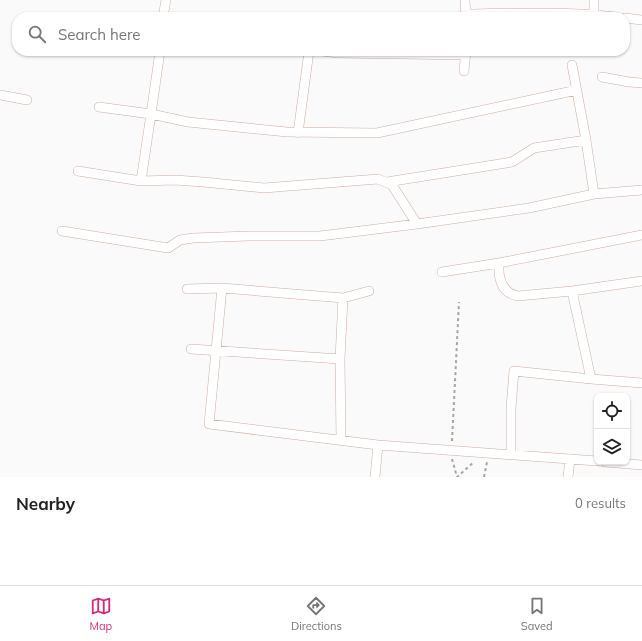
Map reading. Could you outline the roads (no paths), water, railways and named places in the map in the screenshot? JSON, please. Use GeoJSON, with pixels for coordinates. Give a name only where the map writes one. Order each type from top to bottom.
{"type":"FeatureCollection","features":[{"type":"Feature","properties":{"kind":"street"},"geometry":{"type":"LineString","coordinates":[[163,12],[166,0]]}},
{"type":"Feature","properties":{"kind":"street"},"geometry":{"type":"LineString","coordinates":[[465,0],[466,12]]}},
{"type":"Feature","properties":{"kind":"street"},"geometry":{"type":"LineString","coordinates":[[594,0],[594,12]]}},
{"type":"Feature","properties":{"kind":"street"},"geometry":{"type":"LineString","coordinates":[[630,19],[642,20]]}},
{"type":"Feature","properties":{"kind":"street"},"geometry":{"type":"LineString","coordinates":[[141,181],[159,56]]}},
{"type":"Feature","properties":{"kind":"street"},"geometry":{"type":"LineString","coordinates":[[298,132],[308,56]]}},
{"type":"Feature","properties":{"kind":"street"},"geometry":{"type":"LineString","coordinates":[[464,71],[466,56]]}},
{"type":"Feature","properties":{"kind":"street"},"geometry":{"type":"LineString","coordinates":[[572,65],[594,194]]}},
{"type":"Feature","properties":{"kind":"street"},"geometry":{"type":"LineString","coordinates":[[602,77],[642,83]]}},
{"type":"Feature","properties":{"kind":"street"},"geometry":{"type":"LineString","coordinates":[[99,107],[151,114],[188,122],[298,132],[377,133],[577,90]]}},
{"type":"Feature","properties":{"kind":"street"},"geometry":{"type":"LineString","coordinates":[[0,95],[27,100]]}},
{"type":"Feature","properties":{"kind":"street"},"geometry":{"type":"LineString","coordinates":[[387,182],[512,162],[534,148],[586,140]]}},
{"type":"Feature","properties":{"kind":"street"},"geometry":{"type":"LineString","coordinates":[[78,171],[141,181],[175,180],[264,188],[378,179],[387,182],[395,189],[417,224]]}},
{"type":"Feature","properties":{"kind":"street"},"geometry":{"type":"LineString","coordinates":[[62,231],[168,248],[180,240],[193,238],[320,236],[529,208],[594,194],[642,192]]}},
{"type":"Feature","properties":{"kind":"street"},"geometry":{"type":"LineString","coordinates":[[442,272],[499,263],[642,236]]}},
{"type":"Feature","properties":{"kind":"street"},"geometry":{"type":"LineString","coordinates":[[499,263],[502,283],[505,290],[510,294],[518,296],[572,291],[642,281]]}},
{"type":"Feature","properties":{"kind":"street"},"geometry":{"type":"LineString","coordinates":[[222,288],[209,424],[378,445],[594,461]]}},
{"type":"Feature","properties":{"kind":"street"},"geometry":{"type":"LineString","coordinates":[[187,289],[222,288],[343,298],[369,291]]}},
{"type":"Feature","properties":{"kind":"street"},"geometry":{"type":"LineString","coordinates":[[572,291],[591,379]]}},
{"type":"Feature","properties":{"kind":"street"},"geometry":{"type":"LineString","coordinates":[[341,440],[340,359],[343,298]]}},
{"type":"Feature","properties":{"kind":"street"},"geometry":{"type":"LineString","coordinates":[[192,349],[340,359]]}},
{"type":"Feature","properties":{"kind":"street"},"geometry":{"type":"LineString","coordinates":[[511,455],[511,408],[514,371],[642,383]]}},
{"type":"Feature","properties":{"kind":"street"},"geometry":{"type":"LineString","coordinates":[[375,477],[378,445]]}},
{"type":"Feature","properties":{"kind":"street"},"geometry":{"type":"LineString","coordinates":[[568,477],[570,459]]}},
{"type":"Feature","properties":{"kind":"street"},"geometry":{"type":"LineString","coordinates":[[630,464],[642,465]]}}]}
